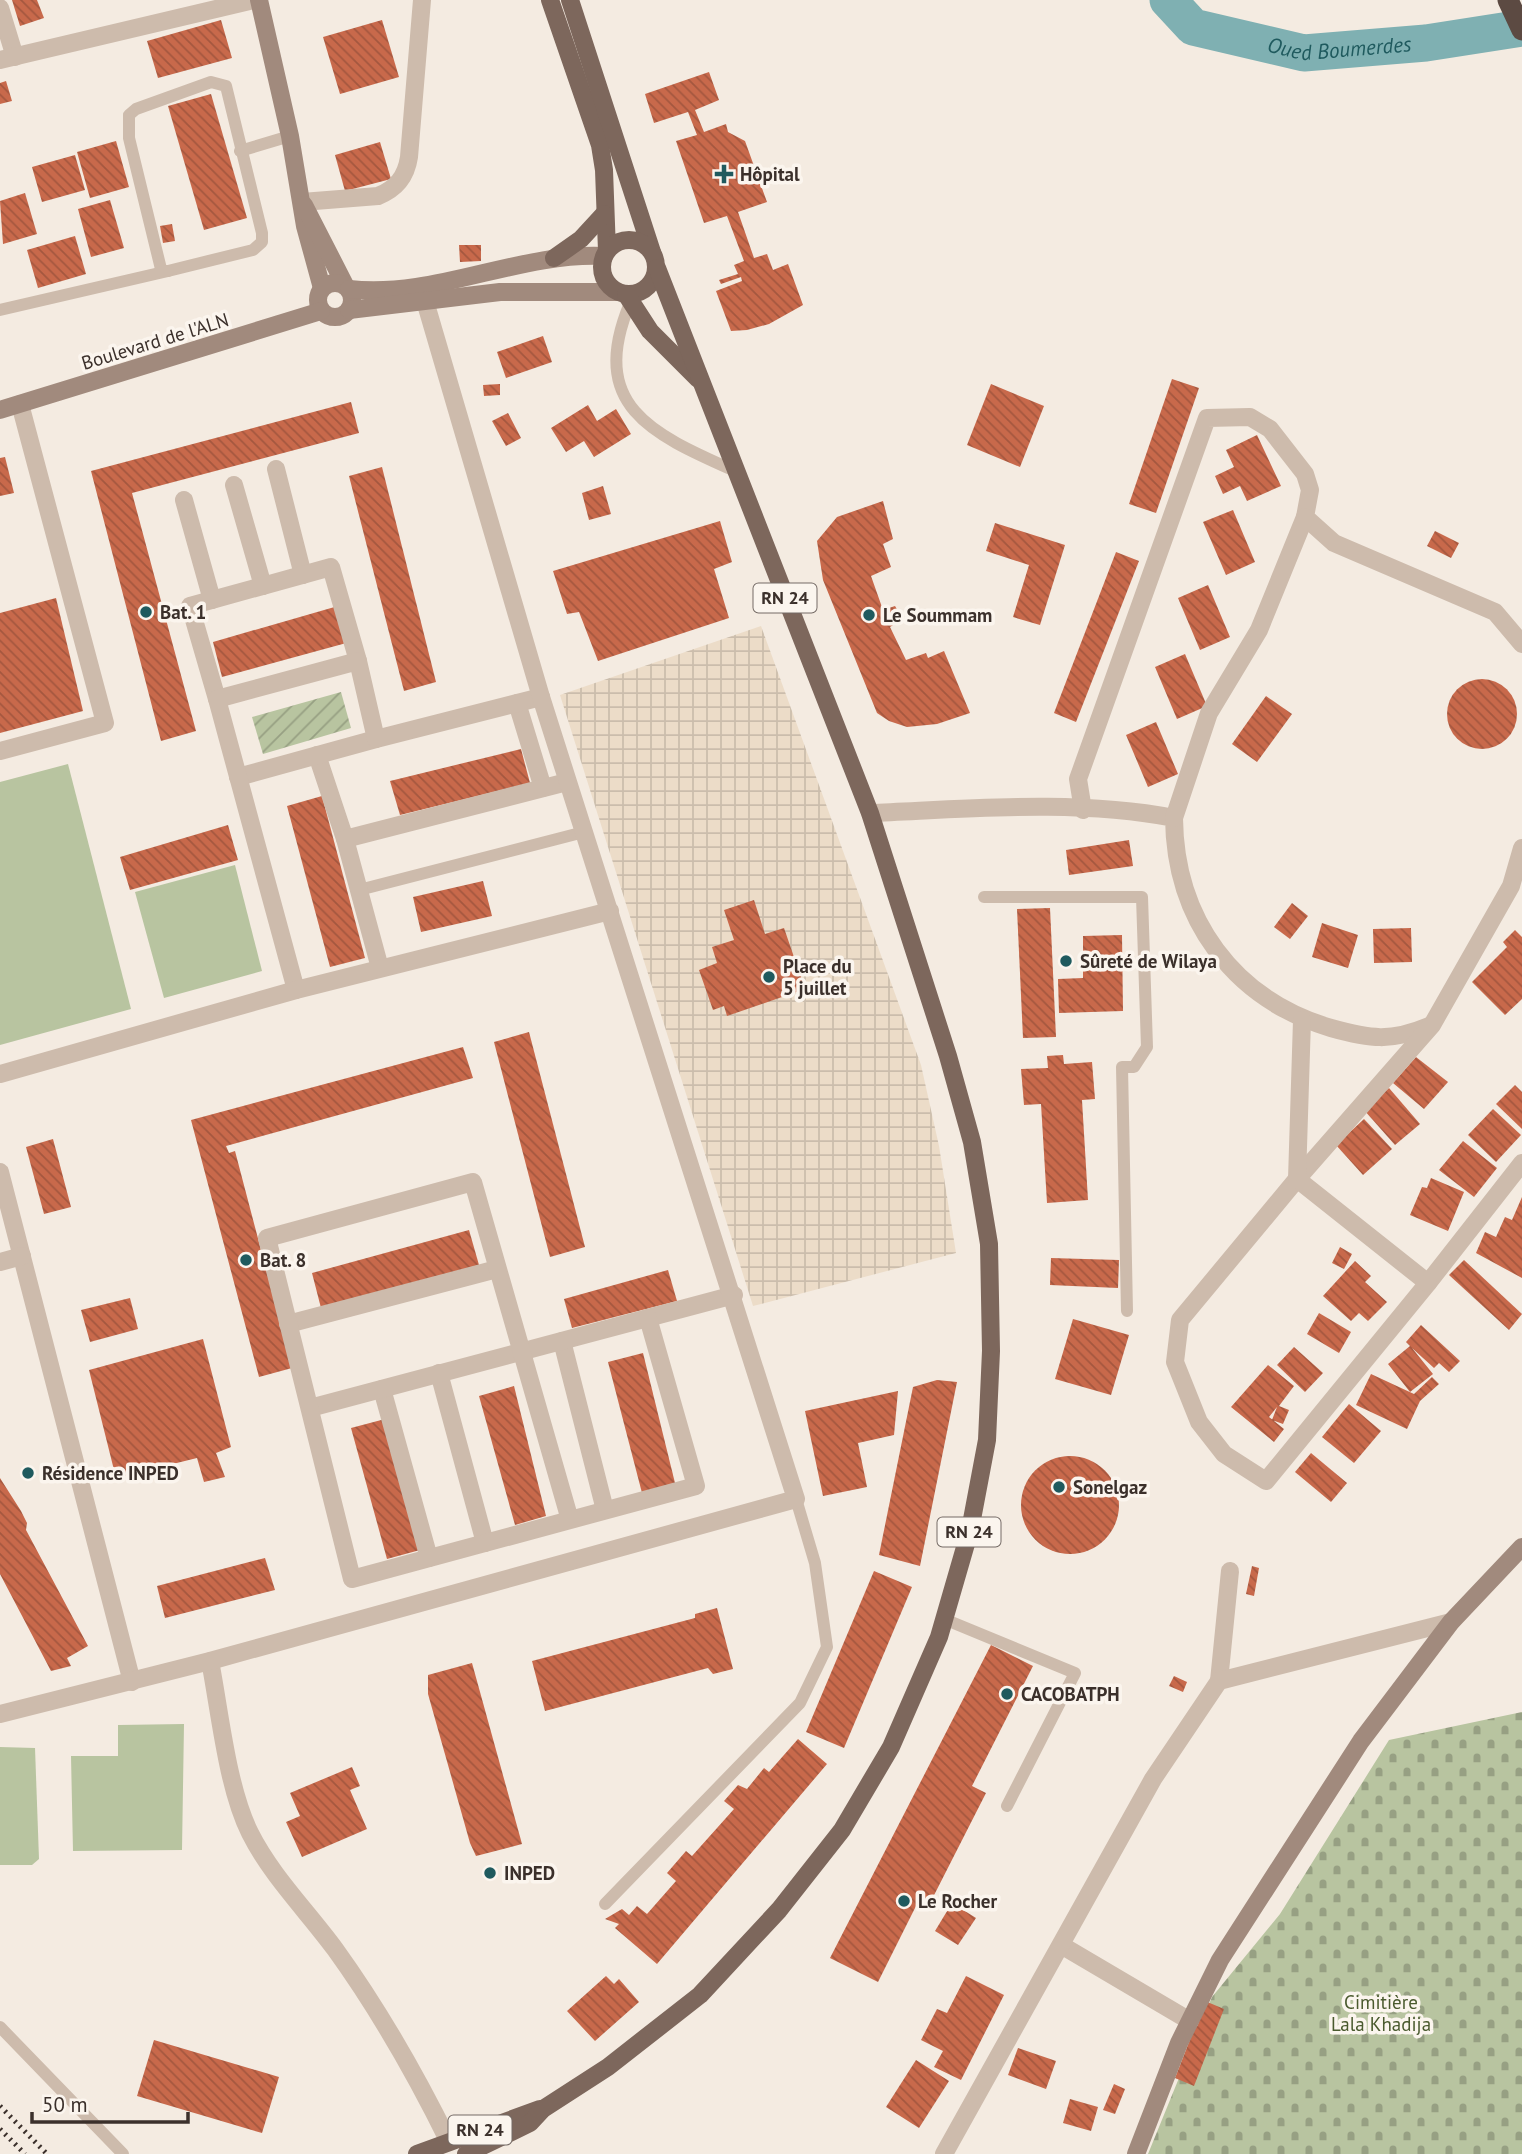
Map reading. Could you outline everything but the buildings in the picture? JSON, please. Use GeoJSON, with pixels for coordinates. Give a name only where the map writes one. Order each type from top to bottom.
{"type":"FeatureCollection","features":[{"type":"Feature","properties":{"kind":"main road"},"geometry":{"type":"LineString","coordinates":[[256,0],[290,136],[305,226],[322,288],[318,302],[321,311],[335,317],[349,310],[500,292],[625,297],[644,290],[655,277],[655,260],[639,241],[630,240],[621,241],[606,253],[554,258],[397,290],[347,287],[330,283],[322,288]]}},
{"type":"Feature","properties":{"kind":"main road"},"geometry":{"type":"LineString","coordinates":[[550,0],[600,145],[604,170],[604,277],[625,297]]}},
{"type":"Feature","properties":{"kind":"main road","name":"RN 24"},"geometry":{"type":"LineString","coordinates":[[466,2154],[522,2128],[543,2109],[608,2067],[700,1995],[779,1910],[842,1830],[891,1747],[944,1619],[970,1530],[987,1440],[991,1351],[989,1244],[972,1142],[948,1056],[870,813],[655,260],[570,0]]}},
{"type":"Feature","properties":{"kind":"main road"},"geometry":{"type":"LineString","coordinates":[[302,202],[315,222],[347,287],[352,300],[349,310]]}},
{"type":"Feature","properties":{"kind":"main road"},"geometry":{"type":"LineString","coordinates":[[554,258],[581,239],[604,214]]}},
{"type":"Feature","properties":{"kind":"main road","name":"RN 24"},"geometry":{"type":"LineString","coordinates":[[625,297],[637,316],[664,347],[703,384]]}},
{"type":"Feature","properties":{"kind":"main road","name":"Boulevard de l'ALN"},"geometry":{"type":"LineString","coordinates":[[0,410],[321,311]]}},
{"type":"Feature","properties":{"kind":"main road"},"geometry":{"type":"LineString","coordinates":[[1136,2154],[1190,2021],[1220,1960],[1361,1741],[1451,1622],[1522,1546]]}},
{"type":"Feature","properties":{"kind":"main road","name":"RN 24"},"geometry":{"type":"LineString","coordinates":[[416,2154],[543,2109]]}},
{"type":"Feature","properties":{"kind":"street"},"geometry":{"type":"LineString","coordinates":[[0,8],[7,58],[256,0]]}},
{"type":"Feature","properties":{"kind":"street"},"geometry":{"type":"LineString","coordinates":[[302,202],[378,196],[388,192],[403,177],[409,157],[422,0]]}},
{"type":"Feature","properties":{"kind":"street"},"geometry":{"type":"LineString","coordinates":[[0,1714],[210,1661],[796,1499],[734,1295],[567,782],[425,301]]}},
{"type":"Feature","properties":{"kind":"street"},"geometry":{"type":"LineString","coordinates":[[0,751],[105,723],[20,404]]}},
{"type":"Feature","properties":{"kind":"street"},"geometry":{"type":"LineString","coordinates":[[1083,810],[1078,779],[1207,418],[1250,417],[1270,429],[1305,474],[1310,490],[1305,517],[1259,629],[1209,713],[1174,818],[1174,844],[1188,901],[1203,933],[1223,961],[1252,988],[1302,1020],[1356,1035],[1383,1039],[1408,1035],[1432,1025]]}},
{"type":"Feature","properties":{"kind":"street"},"geometry":{"type":"LineString","coordinates":[[276,469],[303,575]]}},
{"type":"Feature","properties":{"kind":"street"},"geometry":{"type":"LineString","coordinates":[[234,485],[262,586]]}},
{"type":"Feature","properties":{"kind":"street"},"geometry":{"type":"LineString","coordinates":[[184,500],[212,600]]}},
{"type":"Feature","properties":{"kind":"street"},"geometry":{"type":"LineString","coordinates":[[1305,517],[1334,542],[1495,612],[1522,644]]}},
{"type":"Feature","properties":{"kind":"street"},"geometry":{"type":"LineString","coordinates":[[296,990],[190,606],[331,568],[358,662],[376,739]]}},
{"type":"Feature","properties":{"kind":"street"},"geometry":{"type":"LineString","coordinates":[[217,699],[358,662]]}},
{"type":"Feature","properties":{"kind":"street"},"geometry":{"type":"LineString","coordinates":[[238,776],[541,697]]}},
{"type":"Feature","properties":{"kind":"street"},"geometry":{"type":"LineString","coordinates":[[517,703],[543,788]]}},
{"type":"Feature","properties":{"kind":"street"},"geometry":{"type":"LineString","coordinates":[[317,755],[345,839],[380,968]]}},
{"type":"Feature","properties":{"kind":"street"},"geometry":{"type":"LineString","coordinates":[[345,839],[567,782]]}},
{"type":"Feature","properties":{"kind":"street"},"geometry":{"type":"LineString","coordinates":[[870,813],[982,808],[1144,813],[1174,818]]}},
{"type":"Feature","properties":{"kind":"street"},"geometry":{"type":"LineString","coordinates":[[1522,848],[1511,886],[1432,1025],[1297,1179],[1180,1320],[1175,1362],[1199,1422],[1224,1454],[1266,1481],[1429,1283],[1522,1163]]}},
{"type":"Feature","properties":{"kind":"street"},"geometry":{"type":"LineString","coordinates":[[0,1074],[296,990],[610,911]]}},
{"type":"Feature","properties":{"kind":"street"},"geometry":{"type":"LineString","coordinates":[[1297,1179],[1302,1020]]}},
{"type":"Feature","properties":{"kind":"street"},"geometry":{"type":"LineString","coordinates":[[0,1172],[132,1682]]}},
{"type":"Feature","properties":{"kind":"street"},"geometry":{"type":"LineString","coordinates":[[1297,1179],[1429,1283]]}},
{"type":"Feature","properties":{"kind":"street"},"geometry":{"type":"LineString","coordinates":[[570,1520],[472,1182],[267,1238],[352,1579],[696,1486],[648,1318]]}},
{"type":"Feature","properties":{"kind":"street"},"geometry":{"type":"LineString","coordinates":[[0,1262],[22,1256]]}},
{"type":"Feature","properties":{"kind":"street"},"geometry":{"type":"LineString","coordinates":[[288,1324],[497,1269]]}},
{"type":"Feature","properties":{"kind":"street"},"geometry":{"type":"LineString","coordinates":[[310,1408],[734,1295]]}},
{"type":"Feature","properties":{"kind":"street"},"geometry":{"type":"LineString","coordinates":[[562,1341],[605,1510]]}},
{"type":"Feature","properties":{"kind":"street"},"geometry":{"type":"LineString","coordinates":[[439,1373],[485,1543]]}},
{"type":"Feature","properties":{"kind":"street"},"geometry":{"type":"LineString","coordinates":[[382,1389],[429,1558]]}},
{"type":"Feature","properties":{"kind":"street"},"geometry":{"type":"LineString","coordinates":[[944,2154],[1153,1779],[1219,1681],[1230,1571]]}},
{"type":"Feature","properties":{"kind":"street"},"geometry":{"type":"LineString","coordinates":[[1219,1681],[1451,1622]]}},
{"type":"Feature","properties":{"kind":"street"},"geometry":{"type":"LineString","coordinates":[[210,1661],[239,1806],[250,1832],[264,1858],[336,1951],[395,2040],[449,2142]]}},
{"type":"Feature","properties":{"kind":"street"},"geometry":{"type":"LineString","coordinates":[[1061,1945],[1190,2021]]}},
{"type":"Feature","properties":{"kind":"lane"},"geometry":{"type":"LineString","coordinates":[[0,310],[169,271],[253,250],[262,242],[226,86],[222,83],[211,82],[136,108],[129,116],[129,138],[161,269],[169,271]]}},
{"type":"Feature","properties":{"kind":"lane"},"geometry":{"type":"LineString","coordinates":[[240,151],[290,136]]}},
{"type":"Feature","properties":{"kind":"lane"},"geometry":{"type":"LineString","coordinates":[[625,297],[615,363],[619,387],[642,419],[674,444],[735,471]]}},
{"type":"Feature","properties":{"kind":"lane"},"geometry":{"type":"LineString","coordinates":[[359,890],[584,832]]}},
{"type":"Feature","properties":{"kind":"lane"},"geometry":{"type":"LineString","coordinates":[[984,897],[1142,897],[1147,1047],[1134,1067],[1122,1067],[1128,1311]]}},
{"type":"Feature","properties":{"kind":"lane"},"geometry":{"type":"LineString","coordinates":[[605,1904],[800,1703],[827,1647],[814,1563],[796,1499]]}},
{"type":"Feature","properties":{"kind":"lane"},"geometry":{"type":"LineString","coordinates":[[944,1619],[1075,1673],[1007,1806]]}},
{"type":"Feature","properties":{"kind":"lane"},"geometry":{"type":"LineString","coordinates":[[0,2027],[123,2154]]}},
{"type":"Feature","properties":{"kind":"green space"},"geometry":{"type":"Polygon","coordinates":[[[341,692],[351,728],[263,754],[252,717],[341,692]]]}},
{"type":"Feature","properties":{"kind":"green space"},"geometry":{"type":"Polygon","coordinates":[[[68,764],[131,1009],[0,1045],[0,782],[68,764]]]}},
{"type":"Feature","properties":{"kind":"green space"},"geometry":{"type":"Polygon","coordinates":[[[235,865],[262,971],[164,998],[135,892],[235,865]]]}},
{"type":"Feature","properties":{"kind":"green space","name":"Cimitière Lala Khadija"},"geometry":{"type":"Polygon","coordinates":[[[1522,1712],[1522,2154],[1148,2154],[1212,1997],[1280,1914],[1389,1740],[1522,1712]]]}},
{"type":"Feature","properties":{"kind":"green space"},"geometry":{"type":"Polygon","coordinates":[[[184,1724],[182,1850],[73,1851],[71,1756],[118,1756],[118,1725],[184,1724]]]}},
{"type":"Feature","properties":{"kind":"green space"},"geometry":{"type":"Polygon","coordinates":[[[0,1747],[35,1748],[39,1859],[32,1865],[0,1865],[0,1747]]]}},
{"type":"Feature","properties":{"kind":"shaded area","name":"Place du 5 juillet"},"geometry":{"type":"Polygon","coordinates":[[[761,626],[921,1065],[939,1146],[956,1253],[753,1306],[560,695],[761,626]]]}},
{"type":"Feature","properties":{"kind":"waterway","name":"Oued Boumerdes"},"geometry":{"type":"LineString","coordinates":[[1168,0],[1193,27],[1304,53],[1426,43],[1522,28]]}},
{"type":"Feature","properties":{"kind":"railway"},"geometry":{"type":"LineString","coordinates":[[0,2106],[47,2154]]}},
{"type":"Feature","properties":{"kind":"railway"},"geometry":{"type":"LineString","coordinates":[[0,2129],[25,2154]]}},
{"type":"Feature","properties":{"kind":"place","name":"Hôpital"},"geometry":{"type":"Point","coordinates":[724,174]}},
{"type":"Feature","properties":{"kind":"place","name":"Bat. 1"},"geometry":{"type":"Point","coordinates":[146,612]}},
{"type":"Feature","properties":{"kind":"place","name":"Le Soummam"},"geometry":{"type":"Point","coordinates":[869,615]}},
{"type":"Feature","properties":{"kind":"place","name":"Sûreté de Wilaya"},"geometry":{"type":"Point","coordinates":[1066,961]}},
{"type":"Feature","properties":{"kind":"place","name":"Place du 5 juillet"},"geometry":{"type":"Point","coordinates":[769,977]}},
{"type":"Feature","properties":{"kind":"place","name":"Bat. 8"},"geometry":{"type":"Point","coordinates":[246,1260]}},
{"type":"Feature","properties":{"kind":"place","name":"Résidence INPED"},"geometry":{"type":"Point","coordinates":[28,1473]}},
{"type":"Feature","properties":{"kind":"place","name":"Sonelgaz"},"geometry":{"type":"Point","coordinates":[1059,1487]}},
{"type":"Feature","properties":{"kind":"place","name":"CACOBATPH"},"geometry":{"type":"Point","coordinates":[1007,1694]}},
{"type":"Feature","properties":{"kind":"place","name":"INPED"},"geometry":{"type":"Point","coordinates":[490,1873]}},
{"type":"Feature","properties":{"kind":"place","name":"Le Rocher"},"geometry":{"type":"Point","coordinates":[904,1901]}}]}
